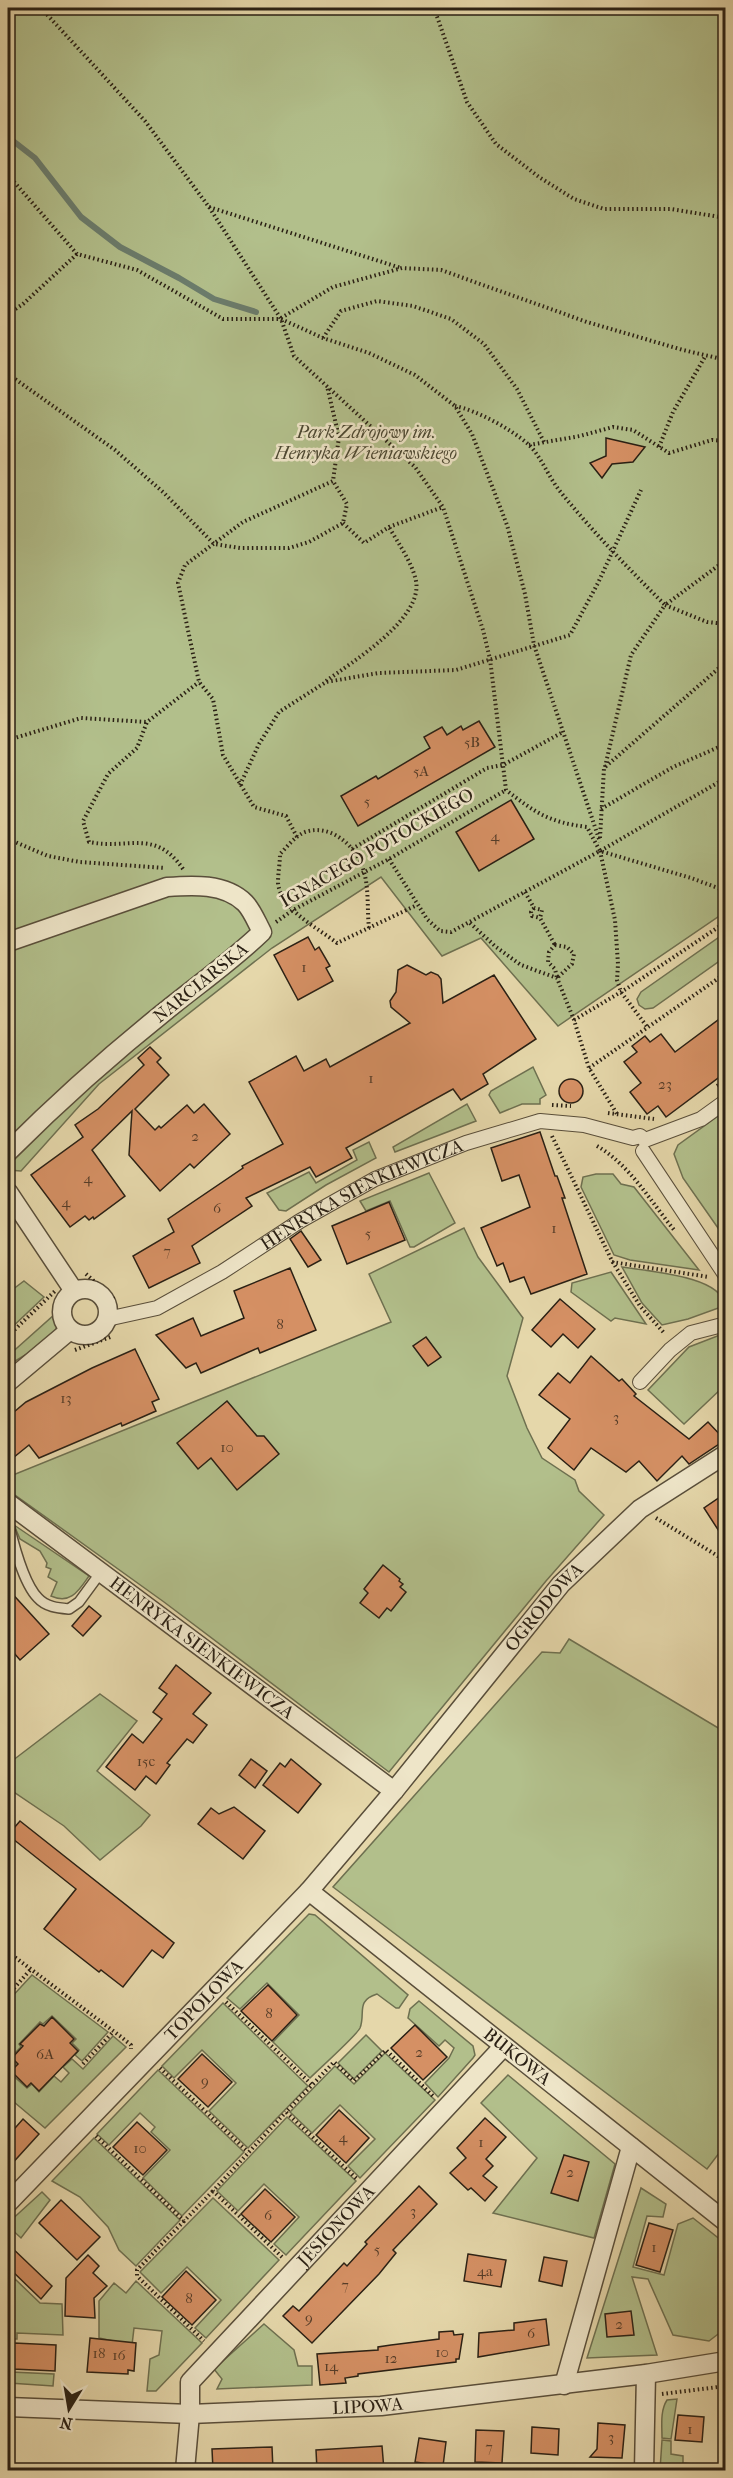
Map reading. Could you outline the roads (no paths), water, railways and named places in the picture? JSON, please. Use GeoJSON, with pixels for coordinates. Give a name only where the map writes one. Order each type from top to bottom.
{"type":"FeatureCollection","features":[{"type":"Feature","properties":{"kind":"street","name":"NARCIARSKA"},"geometry":{"type":"LineString","coordinates":[[8,942],[167,887],[193,885],[227,892],[245,903],[262,932],[239,954],[64,1095],[8,1152]]}},
{"type":"Feature","properties":{"kind":"street"},"geometry":{"type":"LineString","coordinates":[[726,1101],[701,1119],[640,1143],[726,1276]]}},
{"type":"Feature","properties":{"kind":"street","name":"HENRYKA SIENKIEWICZA"},"geometry":{"type":"LineString","coordinates":[[111,1327],[157,1308],[222,1272],[300,1221],[375,1179],[466,1143],[540,1121],[584,1125],[640,1143]]}},
{"type":"Feature","properties":{"kind":"street"},"geometry":{"type":"LineString","coordinates":[[8,1192],[71,1285],[100,1294],[108,1310],[111,1327],[103,1327],[87,1336],[70,1330],[64,1323],[63,1305],[71,1285]]}},
{"type":"Feature","properties":{"kind":"street"},"geometry":{"type":"LineString","coordinates":[[640,1382],[691,1333],[726,1324]]}},
{"type":"Feature","properties":{"kind":"street"},"geometry":{"type":"LineString","coordinates":[[8,1383],[70,1330]]}},
{"type":"Feature","properties":{"kind":"street","name":"OGRODOWA"},"geometry":{"type":"LineString","coordinates":[[394,1791],[561,1584],[640,1509],[726,1454]]}},
{"type":"Feature","properties":{"kind":"street","name":"HENRYKA SIENKIEWICZA"},"geometry":{"type":"LineString","coordinates":[[8,1503],[394,1791]]}},
{"type":"Feature","properties":{"kind":"street","name":"TOPOLOWA"},"geometry":{"type":"LineString","coordinates":[[8,2203],[309,1891],[394,1791]]}},
{"type":"Feature","properties":{"kind":"street","name":"BUKOWA"},"geometry":{"type":"LineString","coordinates":[[309,1891],[726,2222]]}},
{"type":"Feature","properties":{"kind":"street","name":"JESIONOWA"},"geometry":{"type":"LineString","coordinates":[[185,2470],[190,2414],[190,2382],[503,2047]]}},
{"type":"Feature","properties":{"kind":"street"},"geometry":{"type":"LineString","coordinates":[[564,2385],[631,2146]]}},
{"type":"Feature","properties":{"kind":"street","name":"LIPOWA"},"geometry":{"type":"LineString","coordinates":[[8,2407],[190,2414],[381,2406],[564,2385],[726,2361]]}},
{"type":"Feature","properties":{"kind":"street"},"geometry":{"type":"LineString","coordinates":[[644,2470],[646,2374]]}},
{"type":"Feature","properties":{"kind":"lane"},"geometry":{"type":"LineString","coordinates":[[8,1521],[26,1577],[37,1597],[48,1605],[69,1609],[79,1602],[101,1572]]}},
{"type":"Feature","properties":{"kind":"waterway"},"geometry":{"type":"LineString","coordinates":[[8,137],[35,158],[81,217],[120,247],[214,299],[256,312]]}},
{"type":"Feature","properties":{"kind":"park label","name":"Park Zdrojowy im. Henryka Wieniawskiego"},"geometry":{"type":"Point","coordinates":[366,442]}}]}
